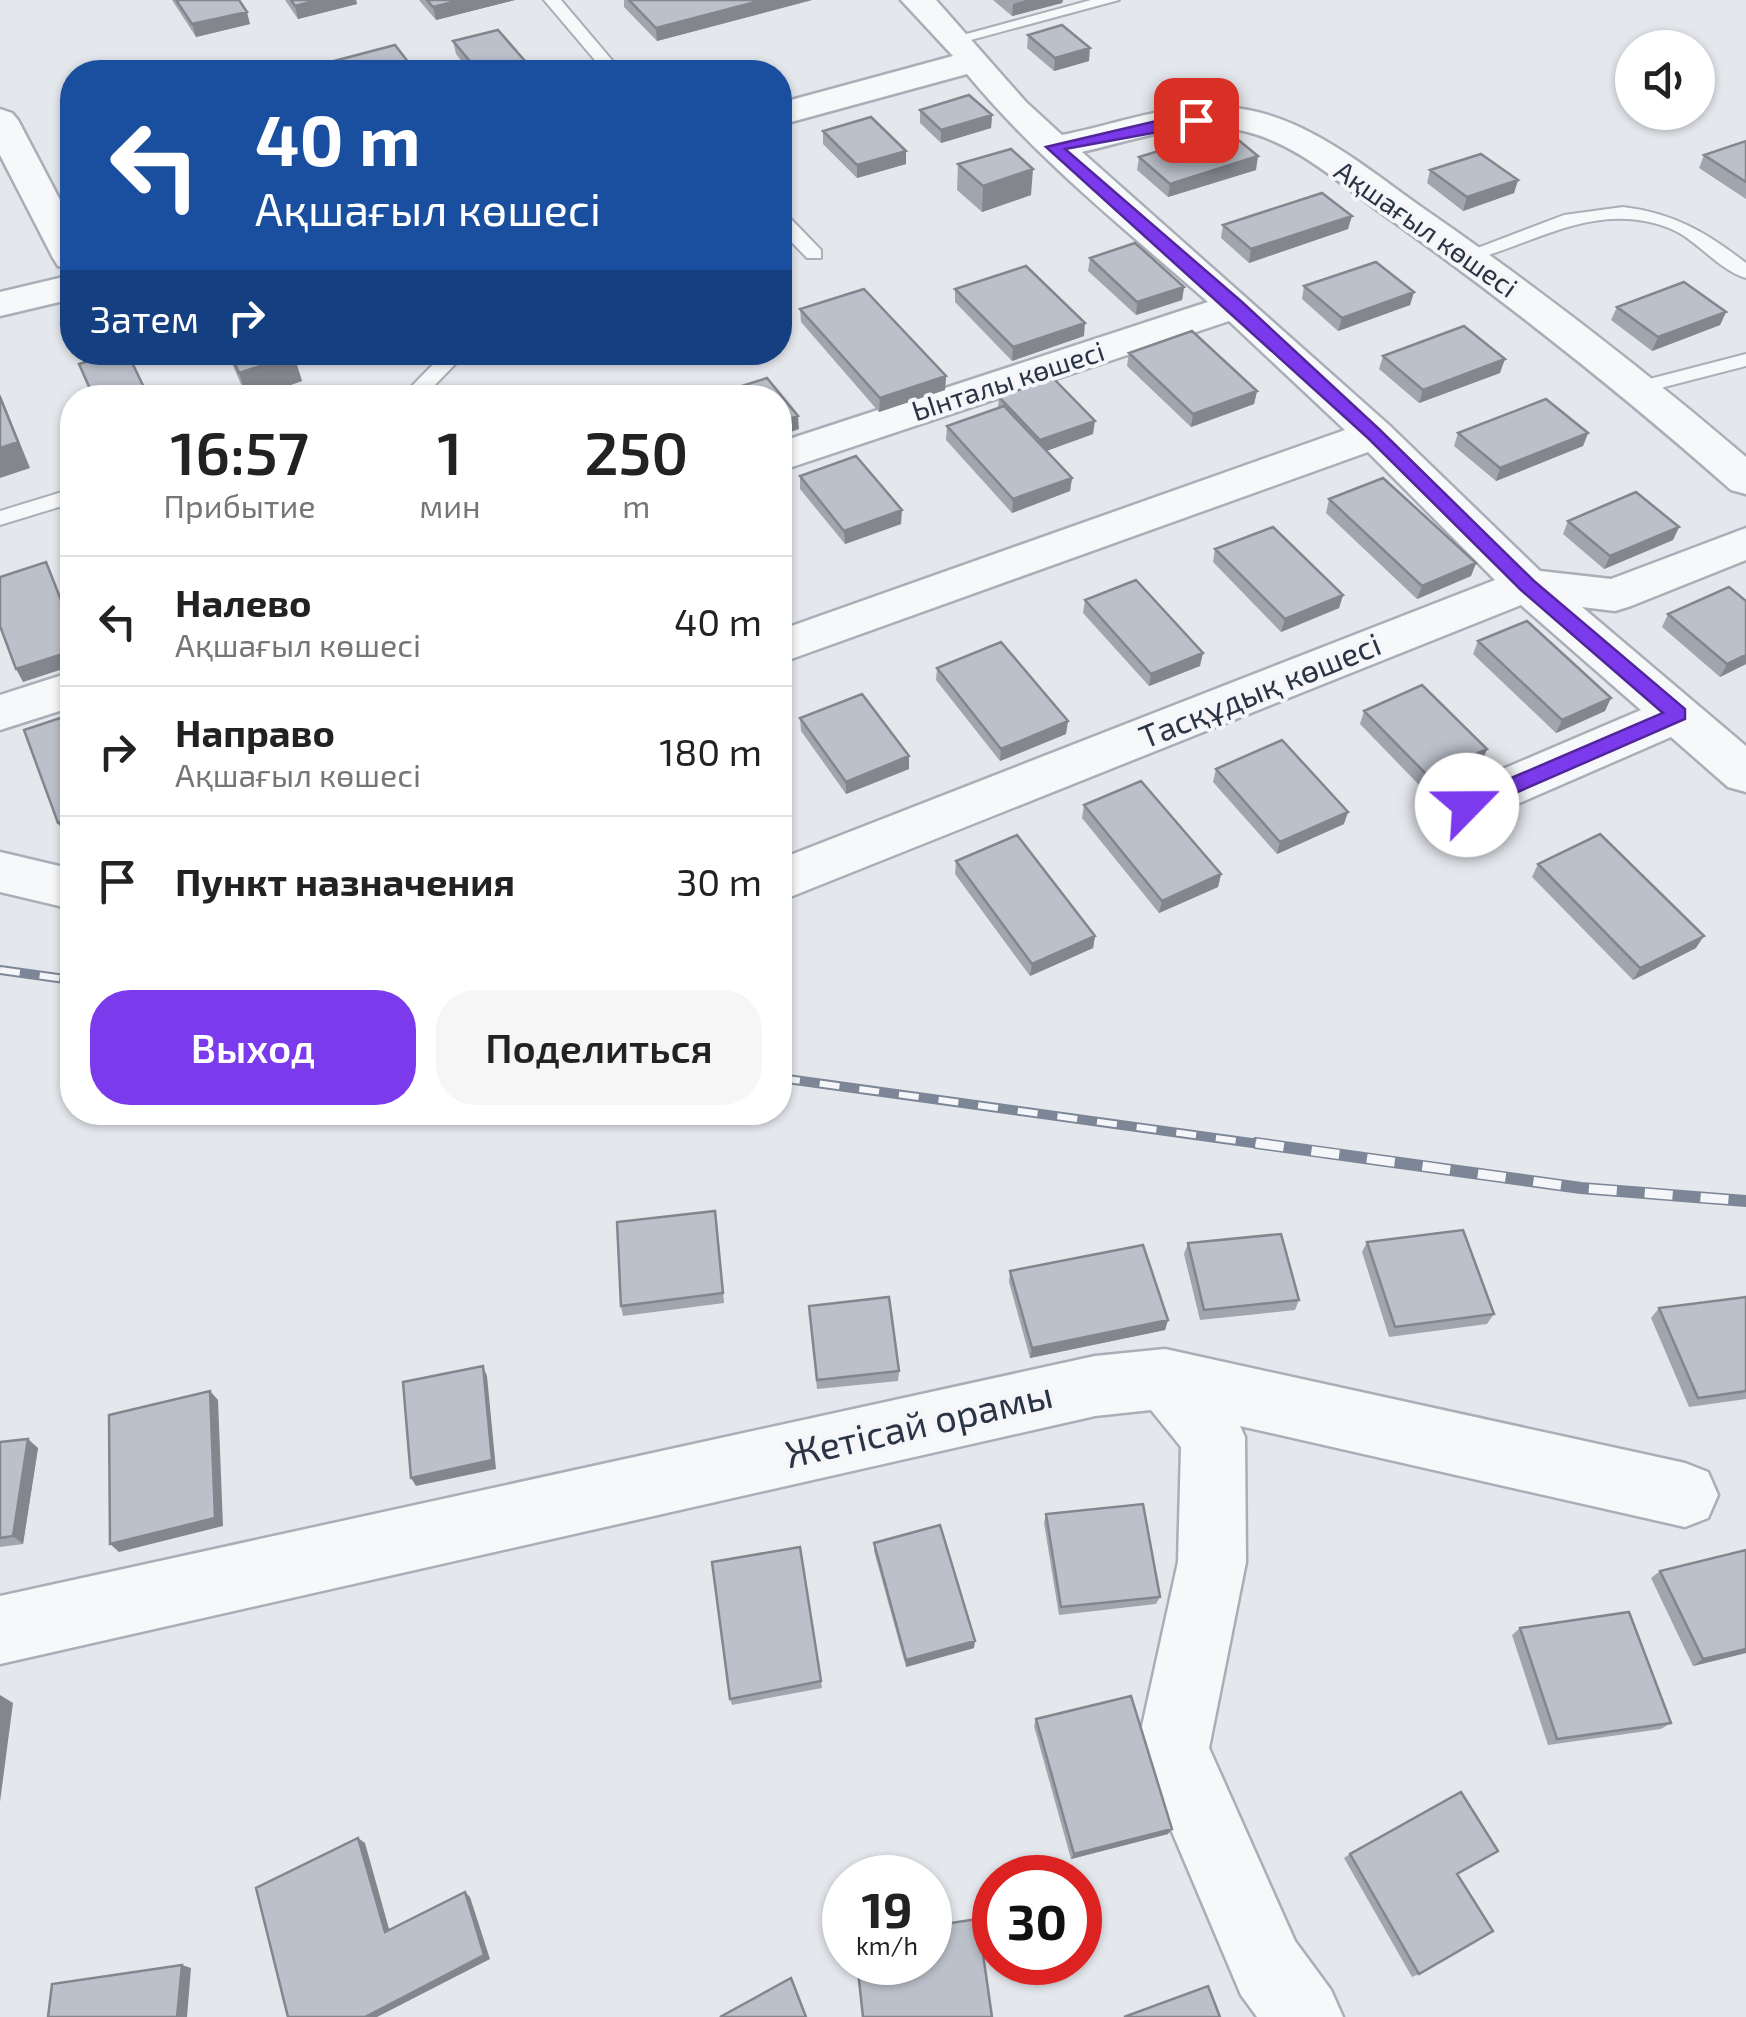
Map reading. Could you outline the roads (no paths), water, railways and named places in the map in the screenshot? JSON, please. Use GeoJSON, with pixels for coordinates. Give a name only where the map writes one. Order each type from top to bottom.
{"type":"FeatureCollection","features":[{"type":"Feature","properties":{"kind":"street"},"geometry":{"type":"LineString","coordinates":[[917,0],[1014,110],[1236,306],[1528,585],[1746,774]]}},
{"type":"Feature","properties":{"kind":"street"},"geometry":{"type":"LineString","coordinates":[[792,110],[965,50]]}},
{"type":"Feature","properties":{"kind":"street","name":"Ақшағыл көшесі"},"geometry":{"type":"LineString","coordinates":[[1054,147],[1165,123],[1227,117],[1278,130],[1337,165],[1468,255],[1641,387],[1746,480]]}},
{"type":"Feature","properties":{"kind":"street"},"geometry":{"type":"LineString","coordinates":[[0,120],[60,235]]}},
{"type":"Feature","properties":{"kind":"street"},"geometry":{"type":"LineString","coordinates":[[0,304],[60,289]]}},
{"type":"Feature","properties":{"kind":"street","name":"Ынталы көшесі"},"geometry":{"type":"LineString","coordinates":[[792,453],[1236,306]]}},
{"type":"Feature","properties":{"kind":"street"},"geometry":{"type":"LineString","coordinates":[[792,642],[1273,474],[1374,434]]}},
{"type":"Feature","properties":{"kind":"street","name":"Тасқұдық көшесі"},"geometry":{"type":"LineString","coordinates":[[792,876],[1528,585],[1615,595],[1746,543]]}},
{"type":"Feature","properties":{"kind":"street"},"geometry":{"type":"LineString","coordinates":[[0,713],[60,694]]}},
{"type":"Feature","properties":{"kind":"street"},"geometry":{"type":"LineString","coordinates":[[1467,805],[1678,714]]}},
{"type":"Feature","properties":{"kind":"street"},"geometry":{"type":"LineString","coordinates":[[0,872],[60,887]]}},
{"type":"Feature","properties":{"kind":"street"},"geometry":{"type":"LineString","coordinates":[[1165,1380],[1214,1437],[1212,1562],[1173,1749],[1268,1968],[1304,2017]]}},
{"type":"Feature","properties":{"kind":"street","name":"Жетісай орамы"},"geometry":{"type":"LineString","coordinates":[[0,1630],[1095,1386],[1165,1380],[1686,1496]]}},
{"type":"Feature","properties":{"kind":"lane"},"geometry":{"type":"LineString","coordinates":[[552,0],[604,60]]}},
{"type":"Feature","properties":{"kind":"lane"},"geometry":{"type":"LineString","coordinates":[[965,50],[1111,0]]}},
{"type":"Feature","properties":{"kind":"lane"},"geometry":{"type":"LineString","coordinates":[[1468,255],[1594,211],[1633,211],[1678,224],[1746,272]]}},
{"type":"Feature","properties":{"kind":"lane"},"geometry":{"type":"LineString","coordinates":[[792,231],[814,254]]}},
{"type":"Feature","properties":{"kind":"lane"},"geometry":{"type":"LineString","coordinates":[[1641,387],[1746,360]]}},
{"type":"Feature","properties":{"kind":"lane"},"geometry":{"type":"LineString","coordinates":[[424,385],[443,365]]}},
{"type":"Feature","properties":{"kind":"lane"},"geometry":{"type":"LineString","coordinates":[[0,518],[60,500]]}},
{"type":"Feature","properties":{"kind":"railway"},"geometry":{"type":"LineString","coordinates":[[0,970],[60,978]]}},
{"type":"Feature","properties":{"kind":"railway"},"geometry":{"type":"LineString","coordinates":[[792,1080],[1274,1146]]}},
{"type":"Feature","properties":{"kind":"railway"},"geometry":{"type":"LineString","coordinates":[[1256,1143],[1581,1188],[1746,1201]]}}]}
